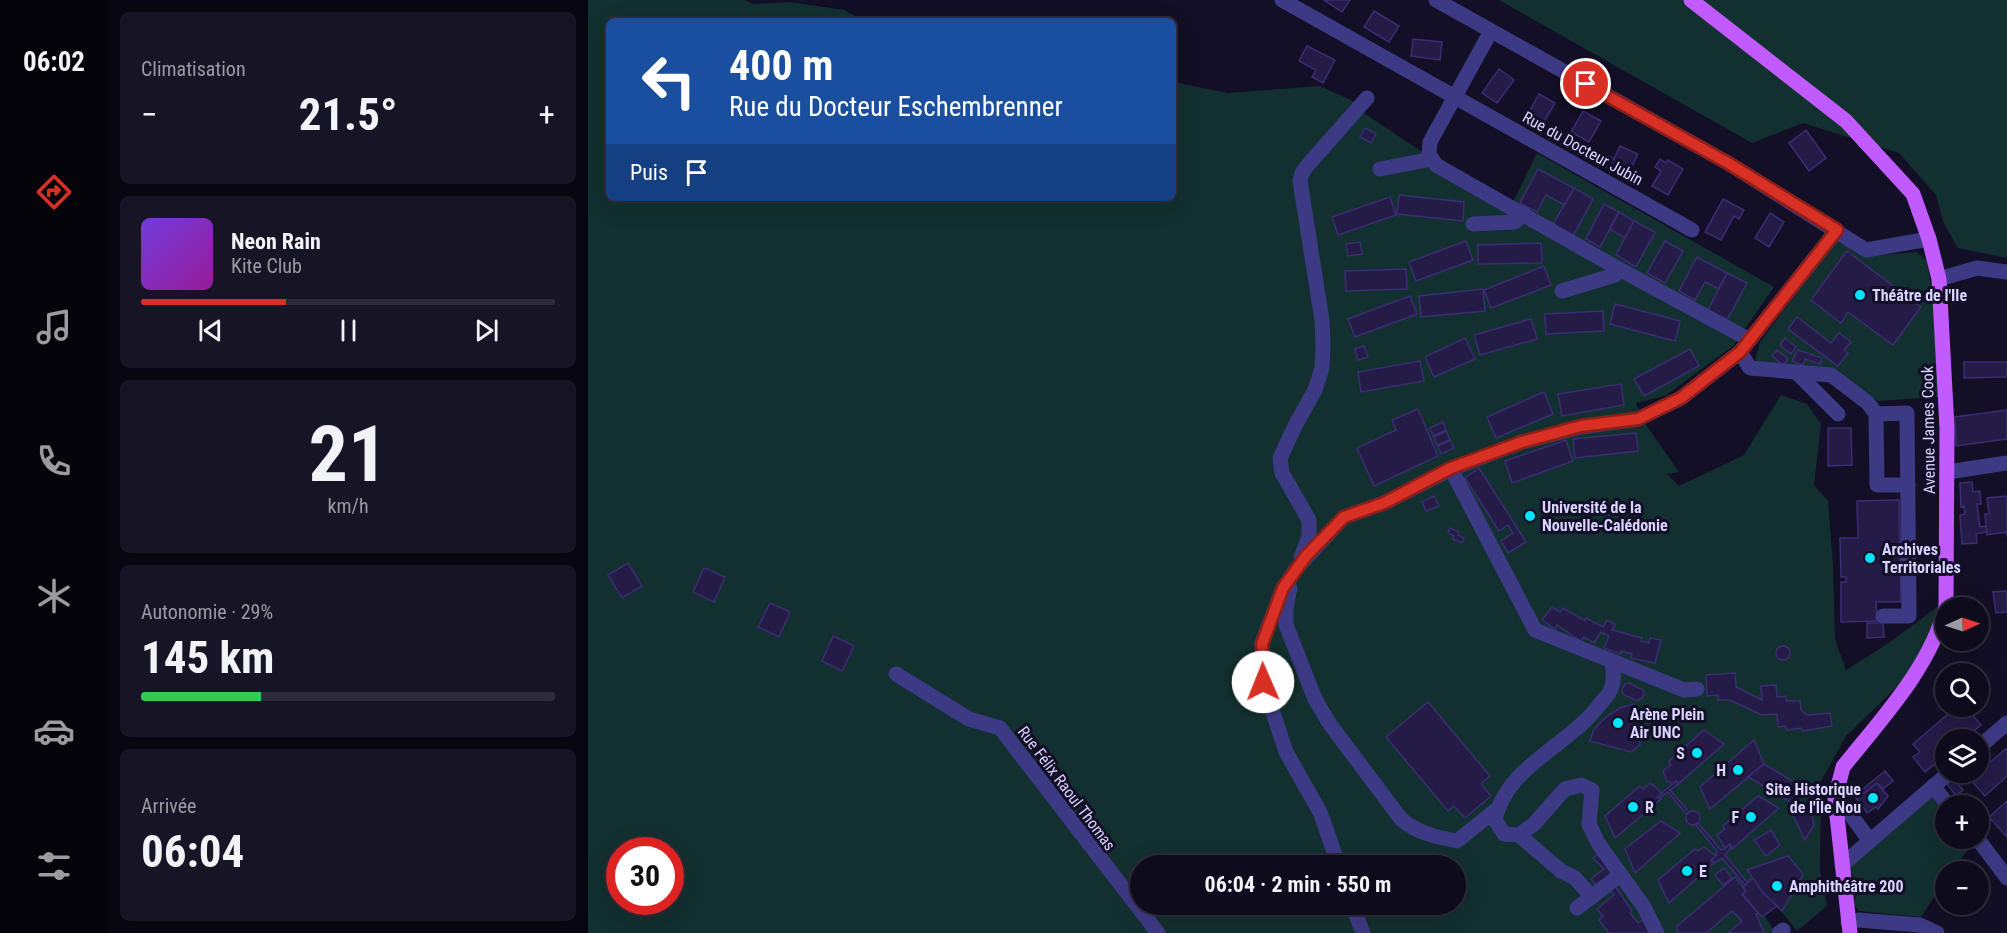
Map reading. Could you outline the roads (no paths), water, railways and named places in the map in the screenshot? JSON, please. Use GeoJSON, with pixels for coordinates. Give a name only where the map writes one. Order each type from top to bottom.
{"type":"FeatureCollection","features":[{"type":"Feature","properties":{"kind":"main road","name":"Avenue James Cook"},"geometry":{"type":"LineString","coordinates":[[1691,0],[1846,121],[1913,194],[1929,239],[1939,279],[1944,345],[1948,472],[1946,606],[1940,629],[1909,682],[1843,767],[1835,798],[1849,927]]}},
{"type":"Feature","properties":{"kind":"street","name":"Rue du Docteur Jubin"},"geometry":{"type":"LineString","coordinates":[[1282,0],[1692,230]]}},
{"type":"Feature","properties":{"kind":"street"},"geometry":{"type":"LineString","coordinates":[[1436,0],[1728,163],[1866,250],[1929,239]]}},
{"type":"Feature","properties":{"kind":"street"},"geometry":{"type":"LineString","coordinates":[[1491,31],[1431,142],[1429,154],[1436,165],[1619,269],[1745,346],[1750,368],[1798,374],[1831,375],[1868,403],[1876,414],[1877,485],[1908,485]]}},
{"type":"Feature","properties":{"kind":"street"},"geometry":{"type":"LineString","coordinates":[[1367,98],[1307,165],[1300,181],[1322,320],[1323,346],[1322,368],[1315,390],[1280,458],[1282,473],[1309,520],[1309,537],[1296,569],[1286,607],[1286,625],[1311,689],[1329,723],[1394,812],[1411,828],[1435,837],[1457,841],[1497,808]]}},
{"type":"Feature","properties":{"kind":"street"},"geometry":{"type":"LineString","coordinates":[[1380,169],[1432,159]]}},
{"type":"Feature","properties":{"kind":"street"},"geometry":{"type":"LineString","coordinates":[[1473,224],[1515,222],[1524,214]]}},
{"type":"Feature","properties":{"kind":"street"},"geometry":{"type":"LineString","coordinates":[[1335,855],[1320,812],[1286,752],[1263,682],[1262,644],[1283,588],[1296,569],[1344,517],[1384,503],[1451,468],[1522,442],[1581,426],[1638,419],[1681,398],[1745,346],[1837,230]]}},
{"type":"Feature","properties":{"kind":"street"},"geometry":{"type":"LineString","coordinates":[[1939,279],[1977,268],[2007,272]]}},
{"type":"Feature","properties":{"kind":"street"},"geometry":{"type":"LineString","coordinates":[[1562,291],[1615,275],[1619,269]]}},
{"type":"Feature","properties":{"kind":"street"},"geometry":{"type":"LineString","coordinates":[[1798,374],[1838,414]]}},
{"type":"Feature","properties":{"kind":"street"},"geometry":{"type":"LineString","coordinates":[[1876,414],[1907,413],[1910,616],[1883,616]]}},
{"type":"Feature","properties":{"kind":"street"},"geometry":{"type":"LineString","coordinates":[[1948,472],[2007,463]]}},
{"type":"Feature","properties":{"kind":"street"},"geometry":{"type":"LineString","coordinates":[[1451,468],[1535,630],[1684,690],[1697,689]]}},
{"type":"Feature","properties":{"kind":"street"},"geometry":{"type":"LineString","coordinates":[[1592,897],[1575,878],[1561,871],[1519,835],[1504,834],[1495,820],[1498,804],[1510,787],[1552,746],[1577,729],[1596,710],[1611,690],[1614,675],[1612,662]]}},
{"type":"Feature","properties":{"kind":"street","name":"Rue Félix Raoul Thomas"},"geometry":{"type":"LineString","coordinates":[[896,674],[969,719],[1000,728],[1158,933]]}},
{"type":"Feature","properties":{"kind":"street"},"geometry":{"type":"LineString","coordinates":[[1989,739],[2007,723]]}},
{"type":"Feature","properties":{"kind":"street"},"geometry":{"type":"LineString","coordinates":[[1842,865],[1937,783]]}},
{"type":"Feature","properties":{"kind":"street"},"geometry":{"type":"LineString","coordinates":[[1519,835],[1534,824],[1565,789],[1581,785],[1592,790],[1589,824],[1598,843],[1644,906],[1657,933]]}},
{"type":"Feature","properties":{"kind":"street"},"geometry":{"type":"LineString","coordinates":[[1934,786],[1941,795]]}},
{"type":"Feature","properties":{"kind":"street"},"geometry":{"type":"LineString","coordinates":[[1851,815],[1870,841]]}},
{"type":"Feature","properties":{"kind":"street"},"geometry":{"type":"LineString","coordinates":[[1985,849],[2007,878]]}},
{"type":"Feature","properties":{"kind":"street"},"geometry":{"type":"LineString","coordinates":[[1576,908],[1620,875]]}},
{"type":"Feature","properties":{"kind":"street"},"geometry":{"type":"LineString","coordinates":[[1356,915],[1363,933]]}},
{"type":"Feature","properties":{"kind":"street"},"geometry":{"type":"LineString","coordinates":[[1849,927],[1857,920],[1920,925],[1937,933]]}},
{"type":"Feature","properties":{"kind":"place","name":"Théâtre de l'Ile"},"geometry":{"type":"Point","coordinates":[1860,295]}},
{"type":"Feature","properties":{"kind":"place","name":"Université de la Nouvelle-Calédonie"},"geometry":{"type":"Point","coordinates":[1530,516]}},
{"type":"Feature","properties":{"kind":"place","name":"Archives Territoriales"},"geometry":{"type":"Point","coordinates":[1870,558]}},
{"type":"Feature","properties":{"kind":"place","name":"Arène Plein Air UNC"},"geometry":{"type":"Point","coordinates":[1618,723]}},
{"type":"Feature","properties":{"kind":"place","name":"S"},"geometry":{"type":"Point","coordinates":[1697,753]}},
{"type":"Feature","properties":{"kind":"place","name":"H"},"geometry":{"type":"Point","coordinates":[1738,770]}},
{"type":"Feature","properties":{"kind":"place","name":"Site Historique de l'Île Nou"},"geometry":{"type":"Point","coordinates":[1873,798]}},
{"type":"Feature","properties":{"kind":"place","name":"R"},"geometry":{"type":"Point","coordinates":[1633,807]}},
{"type":"Feature","properties":{"kind":"place","name":"F"},"geometry":{"type":"Point","coordinates":[1751,817]}},
{"type":"Feature","properties":{"kind":"place","name":"E"},"geometry":{"type":"Point","coordinates":[1687,871]}},
{"type":"Feature","properties":{"kind":"place","name":"Amphithéâtre 200"},"geometry":{"type":"Point","coordinates":[1777,886]}}]}
